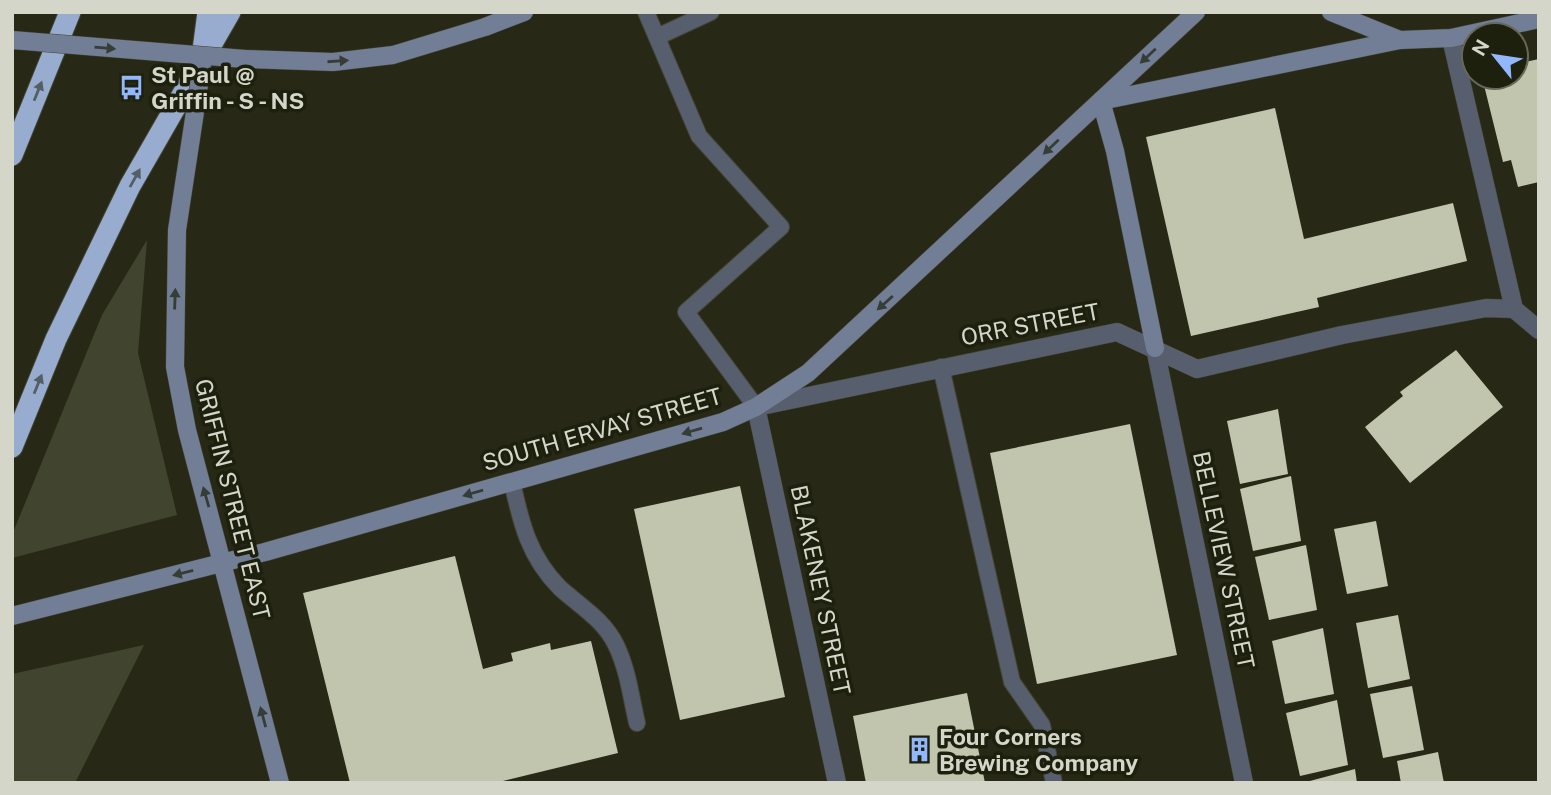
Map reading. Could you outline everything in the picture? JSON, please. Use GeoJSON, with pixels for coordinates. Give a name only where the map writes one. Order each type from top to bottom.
{"type":"FeatureCollection","features":[{"type":"Feature","properties":{"kind":"highway"},"geometry":{"type":"LineString","coordinates":[[12,155],[70,12]]}},
{"type":"Feature","properties":{"kind":"highway"},"geometry":{"type":"LineString","coordinates":[[203,56],[208,12]]}},
{"type":"Feature","properties":{"kind":"highway"},"geometry":{"type":"LineString","coordinates":[[12,447],[56,339],[130,186],[230,12]]}},
{"type":"Feature","properties":{"kind":"main road"},"geometry":{"type":"LineString","coordinates":[[12,40],[245,59],[332,62],[394,55],[524,12]]}},
{"type":"Feature","properties":{"kind":"main road","name":"SOUTH ERVAY STREET"},"geometry":{"type":"LineString","coordinates":[[12,616],[224,563],[723,422],[756,407],[808,373],[1196,12]]}},
{"type":"Feature","properties":{"kind":"main road"},"geometry":{"type":"LineString","coordinates":[[1331,12],[1400,40]]}},
{"type":"Feature","properties":{"kind":"main road"},"geometry":{"type":"LineString","coordinates":[[1156,348],[1115,151],[1101,100],[1400,40],[1451,38],[1539,19]]}},
{"type":"Feature","properties":{"kind":"main road","name":"GRIFFIN STREET EAST"},"geometry":{"type":"LineString","coordinates":[[203,56],[177,230],[175,367],[187,430],[280,783]]}},
{"type":"Feature","properties":{"kind":"street"},"geometry":{"type":"LineString","coordinates":[[1451,38],[1514,309],[1539,330]]}},
{"type":"Feature","properties":{"kind":"street","name":"ORR STREET"},"geometry":{"type":"LineString","coordinates":[[756,407],[1116,332],[1197,369],[1394,325],[1486,308],[1514,309]]}},
{"type":"Feature","properties":{"kind":"street","name":"BELLEVIEW STREET"},"geometry":{"type":"LineString","coordinates":[[1156,348],[1244,783]]}},
{"type":"Feature","properties":{"kind":"street","name":"BLAKENEY STREET"},"geometry":{"type":"LineString","coordinates":[[756,407],[837,783]]}},
{"type":"Feature","properties":{"kind":"lane"},"geometry":{"type":"LineString","coordinates":[[646,12],[699,136],[781,227],[686,312],[756,407]]}},
{"type":"Feature","properties":{"kind":"lane"},"geometry":{"type":"LineString","coordinates":[[657,37],[711,12]]}},
{"type":"Feature","properties":{"kind":"lane"},"geometry":{"type":"LineString","coordinates":[[941,367],[1012,682],[1042,725],[1054,783]]}},
{"type":"Feature","properties":{"kind":"lane"},"geometry":{"type":"LineString","coordinates":[[512,482],[522,528],[536,558],[559,587],[592,614],[615,643],[627,674],[637,723]]}},
{"type":"Feature","properties":{"kind":"green space"},"geometry":{"type":"Polygon","coordinates":[[[147,240],[138,353],[177,515],[12,558],[12,535],[102,315],[147,240]]]}},
{"type":"Feature","properties":{"kind":"green space"},"geometry":{"type":"Polygon","coordinates":[[[144,645],[75,783],[12,783],[12,674],[144,645]]]}},
{"type":"Feature","properties":{"kind":"building"},"geometry":{"type":"Polygon","coordinates":[[[1539,59],[1539,182],[1518,187],[1511,160],[1503,162],[1485,91],[1530,91],[1530,61],[1539,59]]]}},
{"type":"Feature","properties":{"kind":"building"},"geometry":{"type":"Polygon","coordinates":[[[1275,108],[1304,239],[1453,203],[1467,261],[1317,298],[1319,307],[1191,336],[1146,137],[1275,108]]]}},
{"type":"Feature","properties":{"kind":"building"},"geometry":{"type":"Polygon","coordinates":[[[1456,350],[1503,407],[1410,483],[1365,427],[1403,396],[1400,392],[1456,350]]]}},
{"type":"Feature","properties":{"kind":"building"},"geometry":{"type":"Polygon","coordinates":[[[1278,409],[1288,474],[1240,484],[1227,421],[1278,409]]]}},
{"type":"Feature","properties":{"kind":"building","name":"Four Corners Brewing Company"},"geometry":{"type":"Polygon","coordinates":[[[1130,424],[1177,655],[1037,684],[990,453],[1130,424]]]}},
{"type":"Feature","properties":{"kind":"building"},"geometry":{"type":"Polygon","coordinates":[[[1291,476],[1301,541],[1253,551],[1240,489],[1291,476]]]}},
{"type":"Feature","properties":{"kind":"building"},"geometry":{"type":"Polygon","coordinates":[[[740,486],[785,697],[680,720],[634,509],[740,486]]]}},
{"type":"Feature","properties":{"kind":"building"},"geometry":{"type":"Polygon","coordinates":[[[1376,521],[1388,586],[1347,594],[1334,529],[1376,521]]]}},
{"type":"Feature","properties":{"kind":"building"},"geometry":{"type":"Polygon","coordinates":[[[1306,545],[1317,610],[1269,620],[1255,557],[1306,545]]]}},
{"type":"Feature","properties":{"kind":"building"},"geometry":{"type":"Polygon","coordinates":[[[455,556],[483,669],[513,661],[511,653],[550,643],[551,650],[591,641],[618,753],[495,783],[350,783],[303,593],[455,556]]]}},
{"type":"Feature","properties":{"kind":"building"},"geometry":{"type":"Polygon","coordinates":[[[1398,615],[1410,679],[1368,688],[1356,623],[1398,615]]]}},
{"type":"Feature","properties":{"kind":"building"},"geometry":{"type":"Polygon","coordinates":[[[1323,628],[1334,694],[1285,704],[1272,641],[1323,628]]]}},
{"type":"Feature","properties":{"kind":"building"},"geometry":{"type":"Polygon","coordinates":[[[1412,686],[1424,750],[1383,758],[1370,694],[1412,686]]]}},
{"type":"Feature","properties":{"kind":"building","name":"Four Corners Brewing Company"},"geometry":{"type":"Polygon","coordinates":[[[967,693],[985,783],[866,783],[853,716],[967,693]]]}},
{"type":"Feature","properties":{"kind":"building"},"geometry":{"type":"Polygon","coordinates":[[[1337,700],[1348,765],[1300,776],[1286,713],[1337,700]]]}},
{"type":"Feature","properties":{"kind":"building"},"geometry":{"type":"Polygon","coordinates":[[[1438,752],[1444,783],[1401,783],[1397,761],[1438,752]]]}},
{"type":"Feature","properties":{"kind":"building"},"geometry":{"type":"Polygon","coordinates":[[[1355,769],[1357,783],[1306,783],[1306,782],[1355,769]]]}},
{"type":"Feature","properties":{"kind":"place","name":"St Paul @ Griffin - S - NS"},"geometry":{"type":"Point","coordinates":[131,87]}},
{"type":"Feature","properties":{"kind":"place","name":"Four Corners Brewing Company"},"geometry":{"type":"Point","coordinates":[919,749]}}]}
